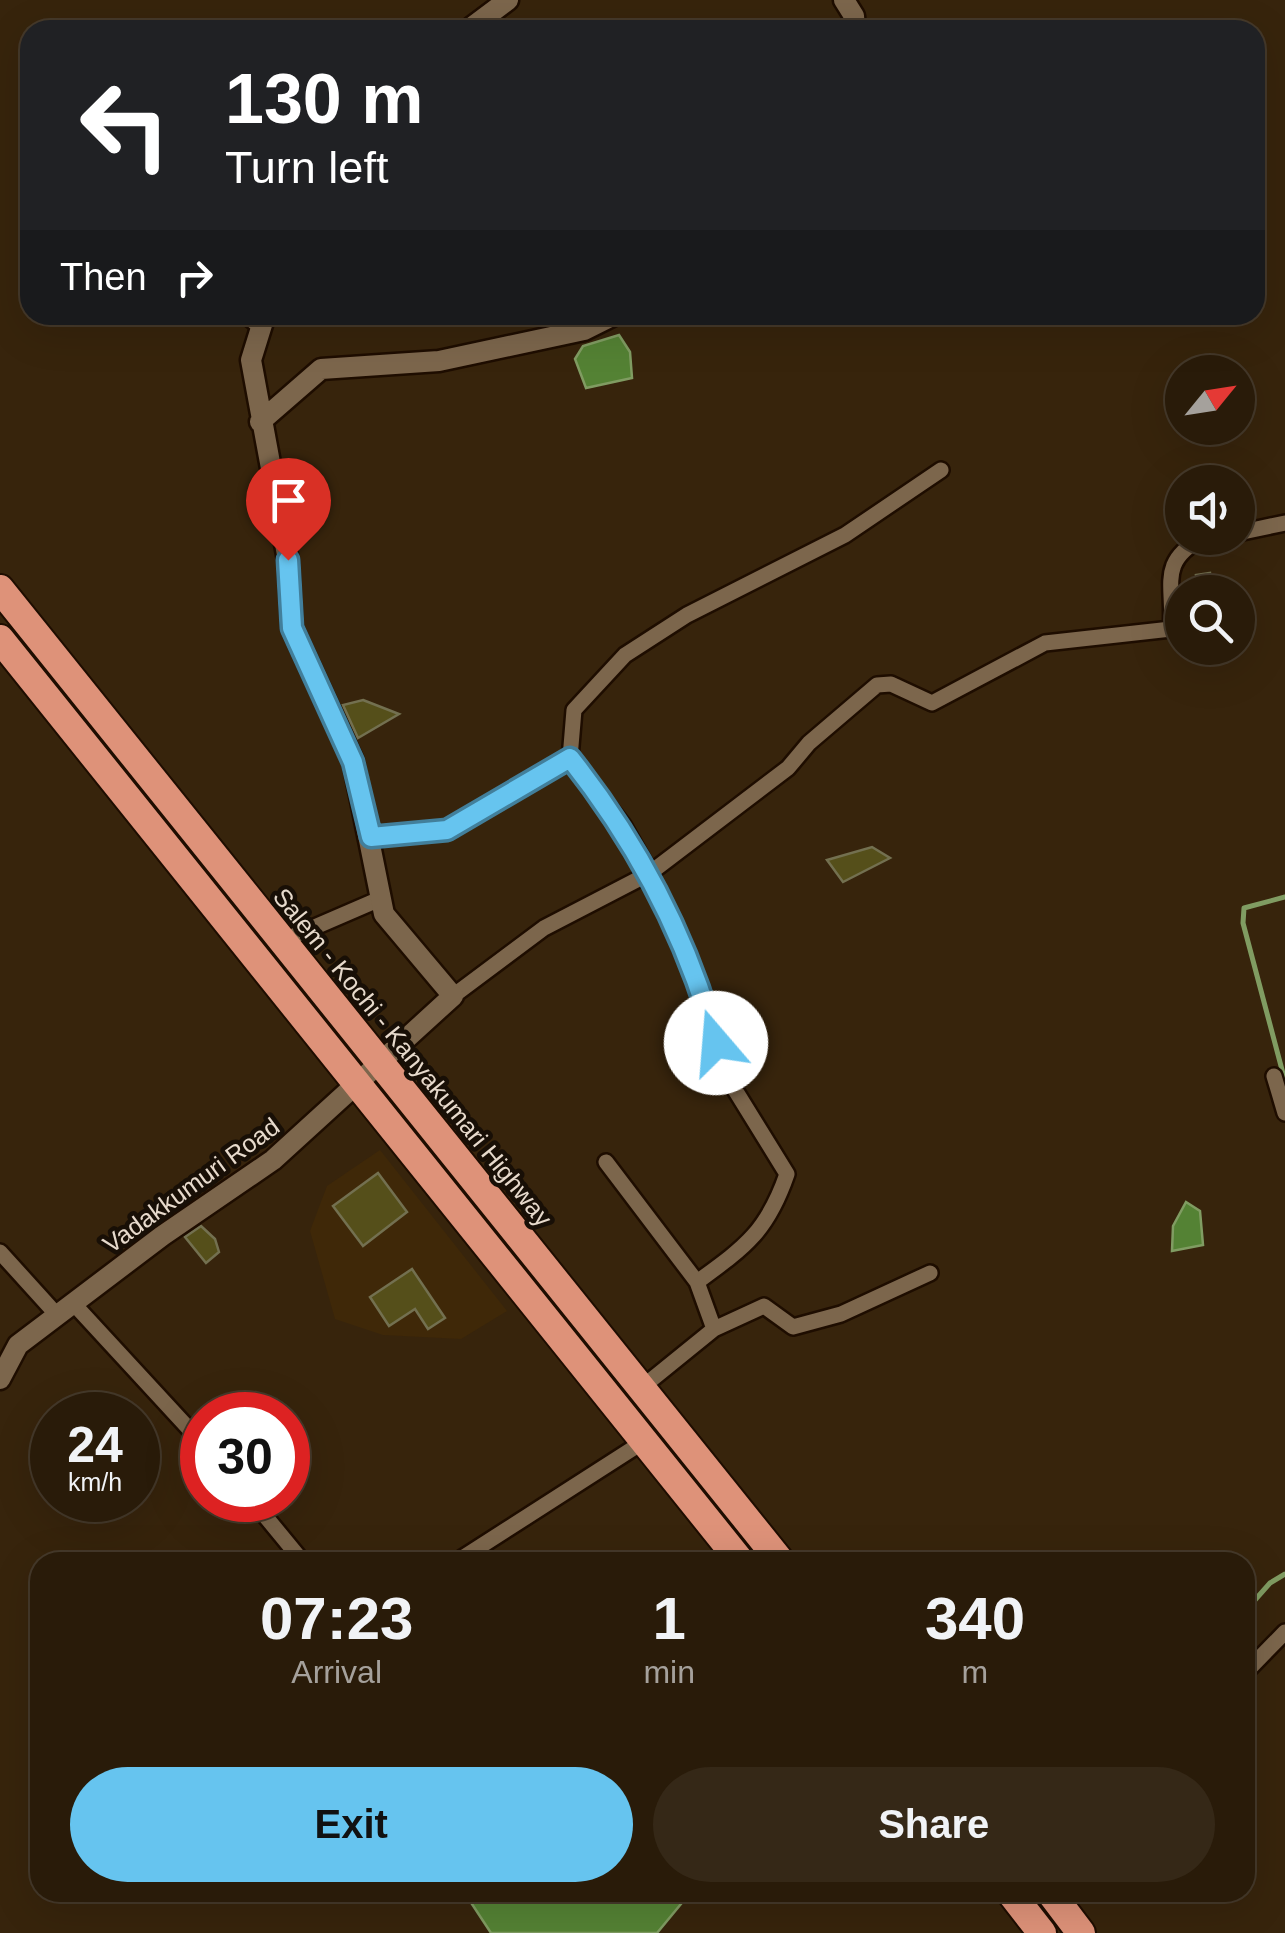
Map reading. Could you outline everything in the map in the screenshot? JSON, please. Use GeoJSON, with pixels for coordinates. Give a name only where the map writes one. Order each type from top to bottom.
{"type":"FeatureCollection","features":[{"type":"Feature","properties":{"kind":"highway","name":"Salem - Kochi - Kanyakumari Highway"},"geometry":{"type":"LineString","coordinates":[[0,588],[376,1063],[773,1552]]}},
{"type":"Feature","properties":{"kind":"highway"},"geometry":{"type":"LineString","coordinates":[[0,639],[733,1552]]}},
{"type":"Feature","properties":{"kind":"highway"},"geometry":{"type":"LineString","coordinates":[[1018,1902],[1042,1933]]}},
{"type":"Feature","properties":{"kind":"highway"},"geometry":{"type":"LineString","coordinates":[[1058,1902],[1082,1933]]}},
{"type":"Feature","properties":{"kind":"street"},"geometry":{"type":"LineString","coordinates":[[481,20],[508,0]]}},
{"type":"Feature","properties":{"kind":"street"},"geometry":{"type":"LineString","coordinates":[[256,325],[251,360],[288,560],[292,628],[353,762],[384,914],[453,996],[544,928],[650,873],[788,768],[809,743],[877,685],[891,684],[932,703],[1045,643],[1171,629],[1172,562],[1178,555]]}},
{"type":"Feature","properties":{"kind":"street"},"geometry":{"type":"LineString","coordinates":[[260,422],[321,370],[439,361],[594,325]]}},
{"type":"Feature","properties":{"kind":"street"},"geometry":{"type":"LineString","coordinates":[[698,1282],[744,1248],[774,1212],[787,1174],[724,1072],[708,1014],[650,873],[623,826],[570,758],[574,710],[625,655],[687,615],[845,535],[941,470]]}},
{"type":"Feature","properties":{"kind":"street"},"geometry":{"type":"LineString","coordinates":[[1255,529],[1285,523]]}},
{"type":"Feature","properties":{"kind":"street"},"geometry":{"type":"LineString","coordinates":[[371,837],[447,830],[570,758]]}},
{"type":"Feature","properties":{"kind":"street"},"geometry":{"type":"LineString","coordinates":[[279,942],[382,898]]}},
{"type":"Feature","properties":{"kind":"street","name":"Vadakkumuri Road"},"geometry":{"type":"LineString","coordinates":[[0,1379],[18,1345],[273,1160],[453,996]]}},
{"type":"Feature","properties":{"kind":"street"},"geometry":{"type":"LineString","coordinates":[[1274,1076],[1285,1113]]}},
{"type":"Feature","properties":{"kind":"street"},"geometry":{"type":"LineString","coordinates":[[606,1162],[698,1282],[714,1329]]}},
{"type":"Feature","properties":{"kind":"street"},"geometry":{"type":"LineString","coordinates":[[0,1252],[65,1309],[180,1421]]}},
{"type":"Feature","properties":{"kind":"street"},"geometry":{"type":"LineString","coordinates":[[640,1389],[714,1329],[764,1306],[794,1327],[842,1314],[930,1273]]}},
{"type":"Feature","properties":{"kind":"street"},"geometry":{"type":"LineString","coordinates":[[472,1552],[643,1442]]}},
{"type":"Feature","properties":{"kind":"street"},"geometry":{"type":"LineString","coordinates":[[270,1522],[295,1552]]}},
{"type":"Feature","properties":{"kind":"street"},"geometry":{"type":"LineString","coordinates":[[1255,1663],[1285,1632]]}},
{"type":"Feature","properties":{"kind":"shaded area"},"geometry":{"type":"Polygon","coordinates":[[[619,335],[630,352],[632,378],[586,388],[575,359],[583,346],[619,335]]]}},
{"type":"Feature","properties":{"kind":"shaded area"},"geometry":{"type":"Polygon","coordinates":[[[380,1150],[507,1311],[461,1339],[383,1335],[335,1319],[310,1231],[327,1186],[380,1150]]]}},
{"type":"Feature","properties":{"kind":"shaded area"},"geometry":{"type":"Polygon","coordinates":[[[1186,1202],[1200,1211],[1203,1245],[1172,1251],[1173,1226],[1186,1202]]]}},
{"type":"Feature","properties":{"kind":"shaded area"},"geometry":{"type":"Polygon","coordinates":[[[471,1902],[683,1902],[657,1933],[491,1933],[471,1902]]]}},
{"type":"Feature","properties":{"kind":"building"},"geometry":{"type":"Polygon","coordinates":[[[363,700],[399,714],[358,738],[343,705],[363,700]]]}},
{"type":"Feature","properties":{"kind":"building"},"geometry":{"type":"Polygon","coordinates":[[[872,847],[890,858],[843,882],[827,860],[872,847]]]}},
{"type":"Feature","properties":{"kind":"building"},"geometry":{"type":"Polygon","coordinates":[[[378,1173],[407,1212],[363,1246],[333,1206],[378,1173]]]}},
{"type":"Feature","properties":{"kind":"building"},"geometry":{"type":"Polygon","coordinates":[[[201,1226],[215,1239],[219,1252],[206,1263],[185,1237],[201,1226]]]}},
{"type":"Feature","properties":{"kind":"building"},"geometry":{"type":"Polygon","coordinates":[[[412,1269],[445,1318],[428,1329],[415,1309],[389,1326],[370,1297],[412,1269]]]}},
{"type":"Feature","properties":{"kind":"waterway"},"geometry":{"type":"LineString","coordinates":[[1285,897],[1244,908],[1243,923],[1285,1081]]}},
{"type":"Feature","properties":{"kind":"waterway"},"geometry":{"type":"LineString","coordinates":[[1255,1600],[1270,1583],[1285,1574]]}},
{"type":"Feature","properties":{"kind":"route"},"geometry":{"type":"LineString","coordinates":[[288,560],[292,628],[353,762],[371,837],[447,830],[570,758],[623,826],[650,873],[708,1014],[716,1043]]}}]}
